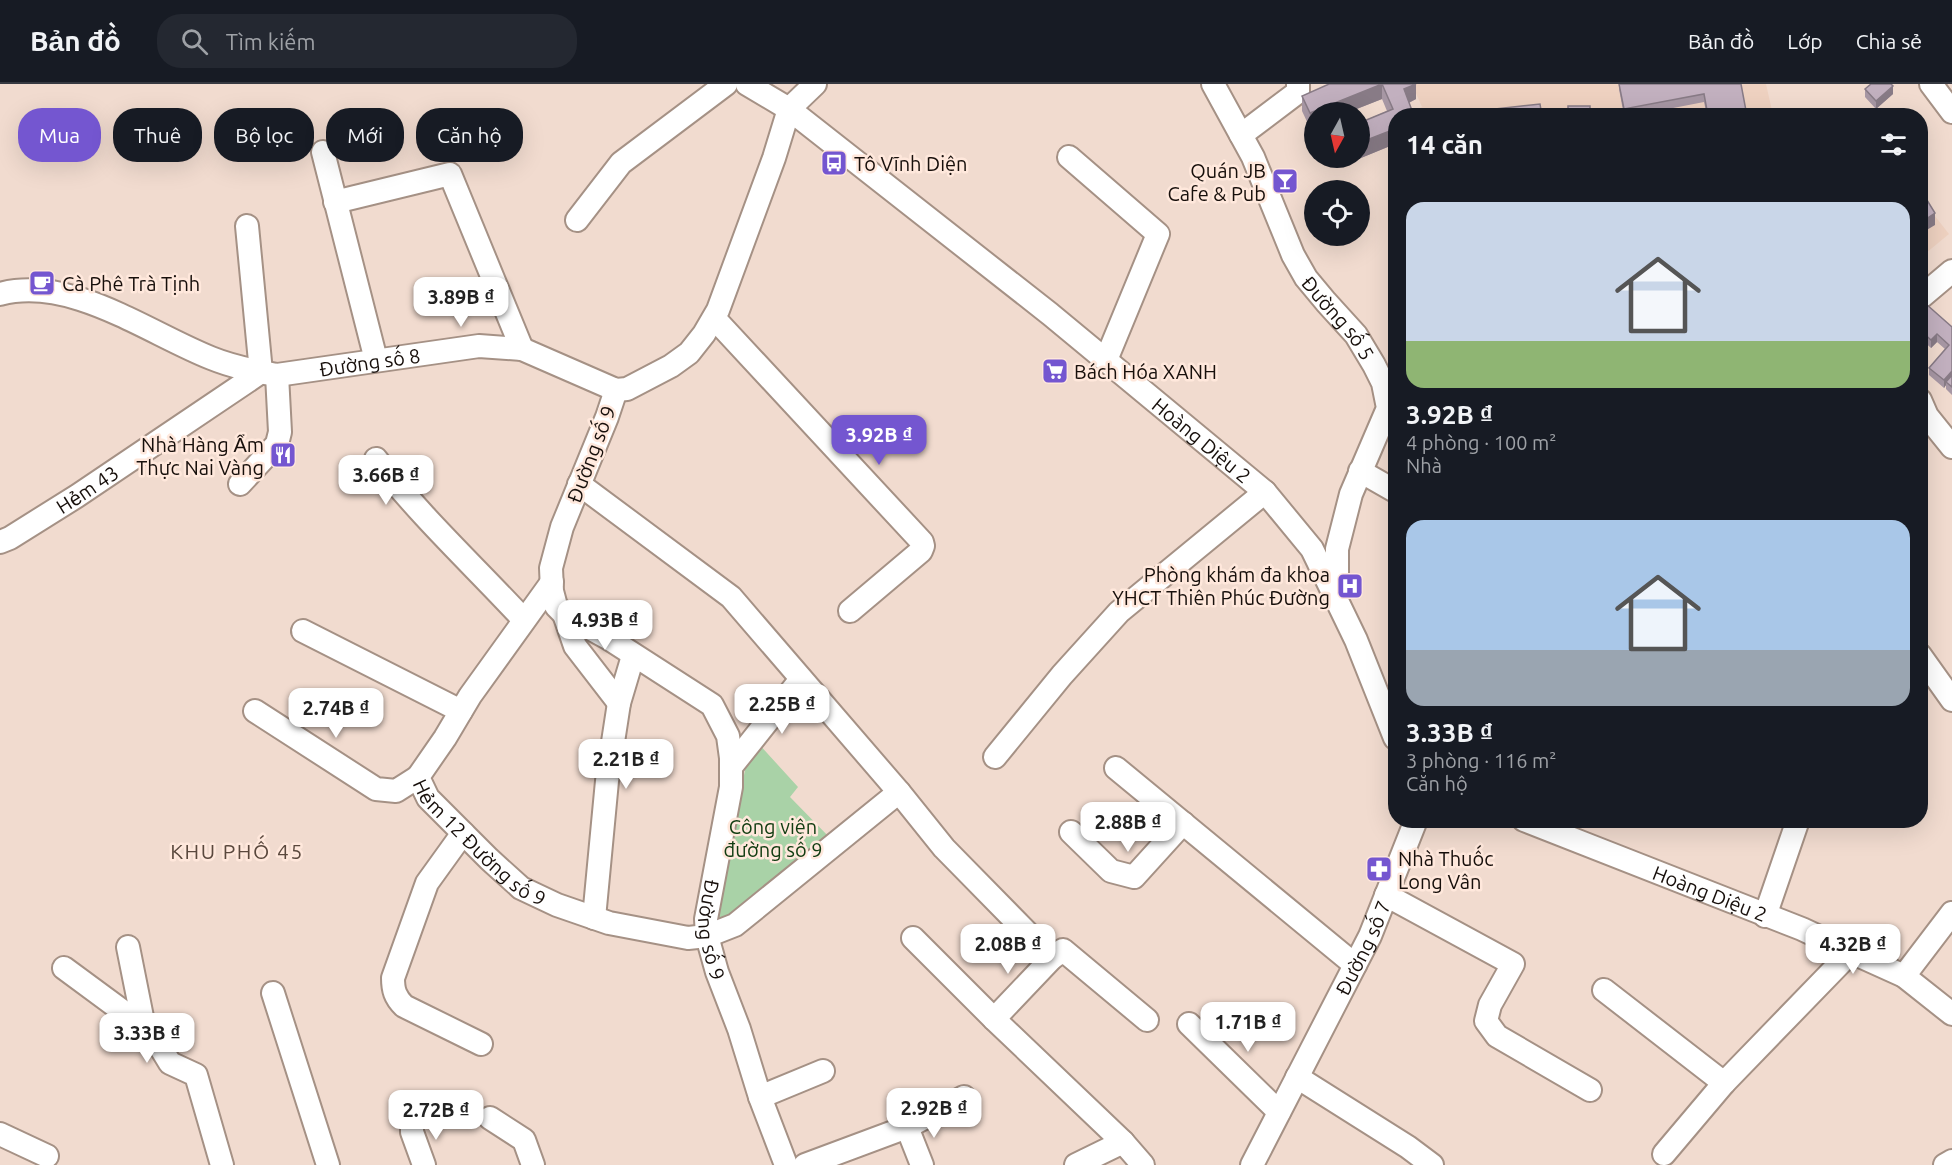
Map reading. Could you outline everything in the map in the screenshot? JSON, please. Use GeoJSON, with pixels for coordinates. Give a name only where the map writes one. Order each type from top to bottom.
{"type":"FeatureCollection","features":[{"type":"Feature","properties":{"kind":"street"},"geometry":{"type":"LineString","coordinates":[[577,220],[621,163],[726,84]]}},
{"type":"Feature","properties":{"kind":"street","name":"Hoàng Diệu 2"},"geometry":{"type":"LineString","coordinates":[[747,84],[789,109],[1050,314],[1265,492],[1312,549],[1387,693]]}},
{"type":"Feature","properties":{"kind":"street"},"geometry":{"type":"LineString","coordinates":[[615,390],[627,389],[671,366],[689,353],[714,318],[774,158],[789,109],[814,84]]}},
{"type":"Feature","properties":{"kind":"street","name":"Đường số 5"},"geometry":{"type":"LineString","coordinates":[[1213,84],[1252,157],[1293,255],[1306,278],[1356,335],[1383,383],[1388,404]]}},
{"type":"Feature","properties":{"kind":"street"},"geometry":{"type":"LineString","coordinates":[[1240,135],[1298,92],[1298,84]]}},
{"type":"Feature","properties":{"kind":"street"},"geometry":{"type":"LineString","coordinates":[[1931,84],[1952,112]]}},
{"type":"Feature","properties":{"kind":"street"},"geometry":{"type":"LineString","coordinates":[[323,152],[376,360]]}},
{"type":"Feature","properties":{"kind":"street"},"geometry":{"type":"LineString","coordinates":[[1069,158],[1158,234],[1106,360]]}},
{"type":"Feature","properties":{"kind":"street"},"geometry":{"type":"LineString","coordinates":[[335,202],[450,174],[522,349]]}},
{"type":"Feature","properties":{"kind":"street"},"geometry":{"type":"LineString","coordinates":[[240,484],[277,444],[280,432],[247,226]]}},
{"type":"Feature","properties":{"kind":"street"},"geometry":{"type":"LineString","coordinates":[[1928,291],[1952,271]]}},
{"type":"Feature","properties":{"kind":"street","name":"Đường số 8"},"geometry":{"type":"LineString","coordinates":[[0,294],[31,290],[68,296],[103,309],[209,358],[245,370],[269,374],[479,346],[522,349],[615,390]]}},
{"type":"Feature","properties":{"kind":"street"},"geometry":{"type":"LineString","coordinates":[[714,318],[922,542],[921,551],[850,611]]}},
{"type":"Feature","properties":{"kind":"street","name":"Hẻm 43"},"geometry":{"type":"LineString","coordinates":[[0,542],[78,496],[269,374]]}},
{"type":"Feature","properties":{"kind":"street","name":"Đường số 9"},"geometry":{"type":"LineString","coordinates":[[615,390],[562,527],[551,568],[556,606],[564,614],[600,633],[712,705],[728,736],[731,787],[706,919],[706,936],[760,1097],[786,1165]]}},
{"type":"Feature","properties":{"kind":"street","name":"Đường số 5"},"geometry":{"type":"LineString","coordinates":[[1336,597],[1337,549],[1351,494],[1388,410]]}},
{"type":"Feature","properties":{"kind":"street"},"geometry":{"type":"LineString","coordinates":[[1928,419],[1952,447]]}},
{"type":"Feature","properties":{"kind":"street"},"geometry":{"type":"LineString","coordinates":[[376,459],[416,509],[524,620]]}},
{"type":"Feature","properties":{"kind":"street"},"geometry":{"type":"LineString","coordinates":[[1360,471],[1388,487]]}},
{"type":"Feature","properties":{"kind":"street"},"geometry":{"type":"LineString","coordinates":[[579,484],[731,597],[899,792],[944,848],[1052,958]]}},
{"type":"Feature","properties":{"kind":"street"},"geometry":{"type":"LineString","coordinates":[[995,758],[1062,675],[1119,612],[1265,492]]}},
{"type":"Feature","properties":{"kind":"street","name":"Hẻm 12 Đường số 9"},"geometry":{"type":"LineString","coordinates":[[552,582],[461,711],[418,777],[428,798],[521,888],[556,905],[609,923],[688,938],[706,936]]}},
{"type":"Feature","properties":{"kind":"street"},"geometry":{"type":"LineString","coordinates":[[564,614],[575,646],[619,703]]}},
{"type":"Feature","properties":{"kind":"street"},"geometry":{"type":"LineString","coordinates":[[303,631],[461,711]]}},
{"type":"Feature","properties":{"kind":"street"},"geometry":{"type":"LineString","coordinates":[[594,918],[607,781],[619,703],[633,656]]}},
{"type":"Feature","properties":{"kind":"street"},"geometry":{"type":"LineString","coordinates":[[1928,674],[1952,700]]}},
{"type":"Feature","properties":{"kind":"street"},"geometry":{"type":"LineString","coordinates":[[731,767],[801,679]]}},
{"type":"Feature","properties":{"kind":"street"},"geometry":{"type":"LineString","coordinates":[[255,711],[376,789],[396,791],[418,777]]}},
{"type":"Feature","properties":{"kind":"street"},"geometry":{"type":"LineString","coordinates":[[1116,768],[1355,965]]}},
{"type":"Feature","properties":{"kind":"street"},"geometry":{"type":"LineString","coordinates":[[706,936],[735,925],[899,792]]}},
{"type":"Feature","properties":{"kind":"street"},"geometry":{"type":"LineString","coordinates":[[1071,832],[1111,871],[1134,877],[1183,823]]}},
{"type":"Feature","properties":{"kind":"street","name":"Đường số 7"},"geometry":{"type":"LineString","coordinates":[[1252,1165],[1370,936],[1413,828]]}},
{"type":"Feature","properties":{"kind":"street","name":"Hoàng Diệu 2"},"geometry":{"type":"LineString","coordinates":[[1544,828],[1765,915],[1904,976],[1952,1014]]}},
{"type":"Feature","properties":{"kind":"street"},"geometry":{"type":"LineString","coordinates":[[1765,915],[1795,828]]}},
{"type":"Feature","properties":{"kind":"street"},"geometry":{"type":"LineString","coordinates":[[464,833],[427,883],[393,978],[393,989],[397,999],[404,1006],[481,1044]]}},
{"type":"Feature","properties":{"kind":"street"},"geometry":{"type":"LineString","coordinates":[[1386,896],[1513,964],[1490,1005],[1486,1021],[1497,1036],[1590,1090]]}},
{"type":"Feature","properties":{"kind":"street"},"geometry":{"type":"LineString","coordinates":[[1904,976],[1952,913]]}},
{"type":"Feature","properties":{"kind":"street"},"geometry":{"type":"LineString","coordinates":[[913,938],[1123,1142],[1143,1165]]}},
{"type":"Feature","properties":{"kind":"street"},"geometry":{"type":"LineString","coordinates":[[128,947],[144,1027]]}},
{"type":"Feature","properties":{"kind":"street"},"geometry":{"type":"LineString","coordinates":[[994,1019],[1052,958],[1063,950],[1147,1020]]}},
{"type":"Feature","properties":{"kind":"street"},"geometry":{"type":"LineString","coordinates":[[1664,1154],[1724,1083],[1851,952]]}},
{"type":"Feature","properties":{"kind":"street"},"geometry":{"type":"LineString","coordinates":[[64,968],[144,1027],[156,1040],[170,1063],[196,1076],[222,1165]]}},
{"type":"Feature","properties":{"kind":"street"},"geometry":{"type":"LineString","coordinates":[[1604,990],[1724,1083]]}},
{"type":"Feature","properties":{"kind":"street"},"geometry":{"type":"LineString","coordinates":[[273,993],[328,1165]]}},
{"type":"Feature","properties":{"kind":"street"},"geometry":{"type":"LineString","coordinates":[[1189,1024],[1279,1112]]}},
{"type":"Feature","properties":{"kind":"street"},"geometry":{"type":"LineString","coordinates":[[760,1097],[823,1071]]}},
{"type":"Feature","properties":{"kind":"street"},"geometry":{"type":"LineString","coordinates":[[1297,1077],[1408,1147],[1432,1165]]}},
{"type":"Feature","properties":{"kind":"street"},"geometry":{"type":"LineString","coordinates":[[805,1165],[908,1128],[963,1097]]}},
{"type":"Feature","properties":{"kind":"street"},"geometry":{"type":"LineString","coordinates":[[490,1118],[524,1140],[533,1165]]}},
{"type":"Feature","properties":{"kind":"street"},"geometry":{"type":"LineString","coordinates":[[412,1121],[412,1132],[423,1165]]}},
{"type":"Feature","properties":{"kind":"street"},"geometry":{"type":"LineString","coordinates":[[908,1128],[922,1165]]}},
{"type":"Feature","properties":{"kind":"street"},"geometry":{"type":"LineString","coordinates":[[0,1134],[47,1156]]}},
{"type":"Feature","properties":{"kind":"street"},"geometry":{"type":"LineString","coordinates":[[1076,1165],[1123,1142]]}},
{"type":"Feature","properties":{"kind":"street"},"geometry":{"type":"LineString","coordinates":[[1945,1165],[1952,1161]]}},
{"type":"Feature","properties":{"kind":"shaded area"},"geometry":{"type":"Polygon","coordinates":[[[1412,84],[1766,84],[1771,108],[1420,108],[1422,107],[1412,84]]]}},
{"type":"Feature","properties":{"kind":"shaded area"},"geometry":{"type":"Polygon","coordinates":[[[1928,207],[1949,234],[1928,251],[1928,207]]]}},
{"type":"Feature","properties":{"kind":"green space","name":"Công viên đường số 9"},"geometry":{"type":"Polygon","coordinates":[[[757,742],[798,787],[790,797],[833,841],[722,921],[717,914],[746,765],[757,742]]]}},
{"type":"Feature","properties":{"kind":"building"},"geometry":{"type":"Polygon","coordinates":[[[1329,84],[1382,84],[1337,102],[1305,102],[1302,96],[1329,84]]]}},
{"type":"Feature","properties":{"kind":"building"},"geometry":{"type":"Polygon","coordinates":[[[1382,84],[1416,84],[1404,89],[1411,108],[1393,108],[1382,84]]]}},
{"type":"Feature","properties":{"kind":"building"},"geometry":{"type":"Polygon","coordinates":[[[1619,84],[1741,84],[1746,108],[1707,108],[1704,94],[1624,108],[1619,84]]]}},
{"type":"Feature","properties":{"kind":"building"},"geometry":{"type":"Polygon","coordinates":[[[1871,84],[1891,84],[1893,86],[1876,101],[1865,89],[1871,84]]]}},
{"type":"Feature","properties":{"kind":"building"},"geometry":{"type":"Polygon","coordinates":[[[1540,104],[1541,108],[1504,108],[1540,104]]]}},
{"type":"Feature","properties":{"kind":"building"},"geometry":{"type":"Polygon","coordinates":[[[1568,106],[1590,106],[1590,108],[1568,108],[1568,106]]]}},
{"type":"Feature","properties":{"kind":"building"},"geometry":{"type":"Polygon","coordinates":[[[1388,111],[1388,132],[1370,139],[1370,118],[1388,111]]]}},
{"type":"Feature","properties":{"kind":"building"},"geometry":{"type":"Polygon","coordinates":[[[1928,202],[1935,213],[1928,218],[1928,202]]]}},
{"type":"Feature","properties":{"kind":"building"},"geometry":{"type":"Polygon","coordinates":[[[1928,306],[1952,327],[1952,371],[1944,380],[1929,368],[1949,345],[1937,334],[1931,340],[1928,337],[1928,306]]]}},
{"type":"Feature","properties":{"kind":"building"},"geometry":{"type":"Polygon","coordinates":[[[1952,375],[1952,387],[1946,382],[1952,375]]]}},
{"type":"Feature","properties":{"kind":"place","name":"Tô Vĩnh Diện"},"geometry":{"type":"Point","coordinates":[834,163]}},
{"type":"Feature","properties":{"kind":"place","name":"Quán JB Cafe & Pub"},"geometry":{"type":"Point","coordinates":[1285,181]}},
{"type":"Feature","properties":{"kind":"place","name":"Cà Phê Trà Tịnh"},"geometry":{"type":"Point","coordinates":[42,283]}},
{"type":"Feature","properties":{"kind":"place","name":"Bách Hóa XANH"},"geometry":{"type":"Point","coordinates":[1055,371]}},
{"type":"Feature","properties":{"kind":"place","name":"Nhà Hàng Ẩm Thực Nai Vàng"},"geometry":{"type":"Point","coordinates":[283,455]}},
{"type":"Feature","properties":{"kind":"place","name":"Phòng khám đa khoa YHCT Thiên Phúc Đường"},"geometry":{"type":"Point","coordinates":[1350,586]}},
{"type":"Feature","properties":{"kind":"place","name":"Nhà Thuốc Long Vân"},"geometry":{"type":"Point","coordinates":[1379,869]}},
{"type":"Feature","properties":{"kind":"district","name":"KHU PHỐ 45"},"geometry":{"type":"Point","coordinates":[237,851]}}]}
